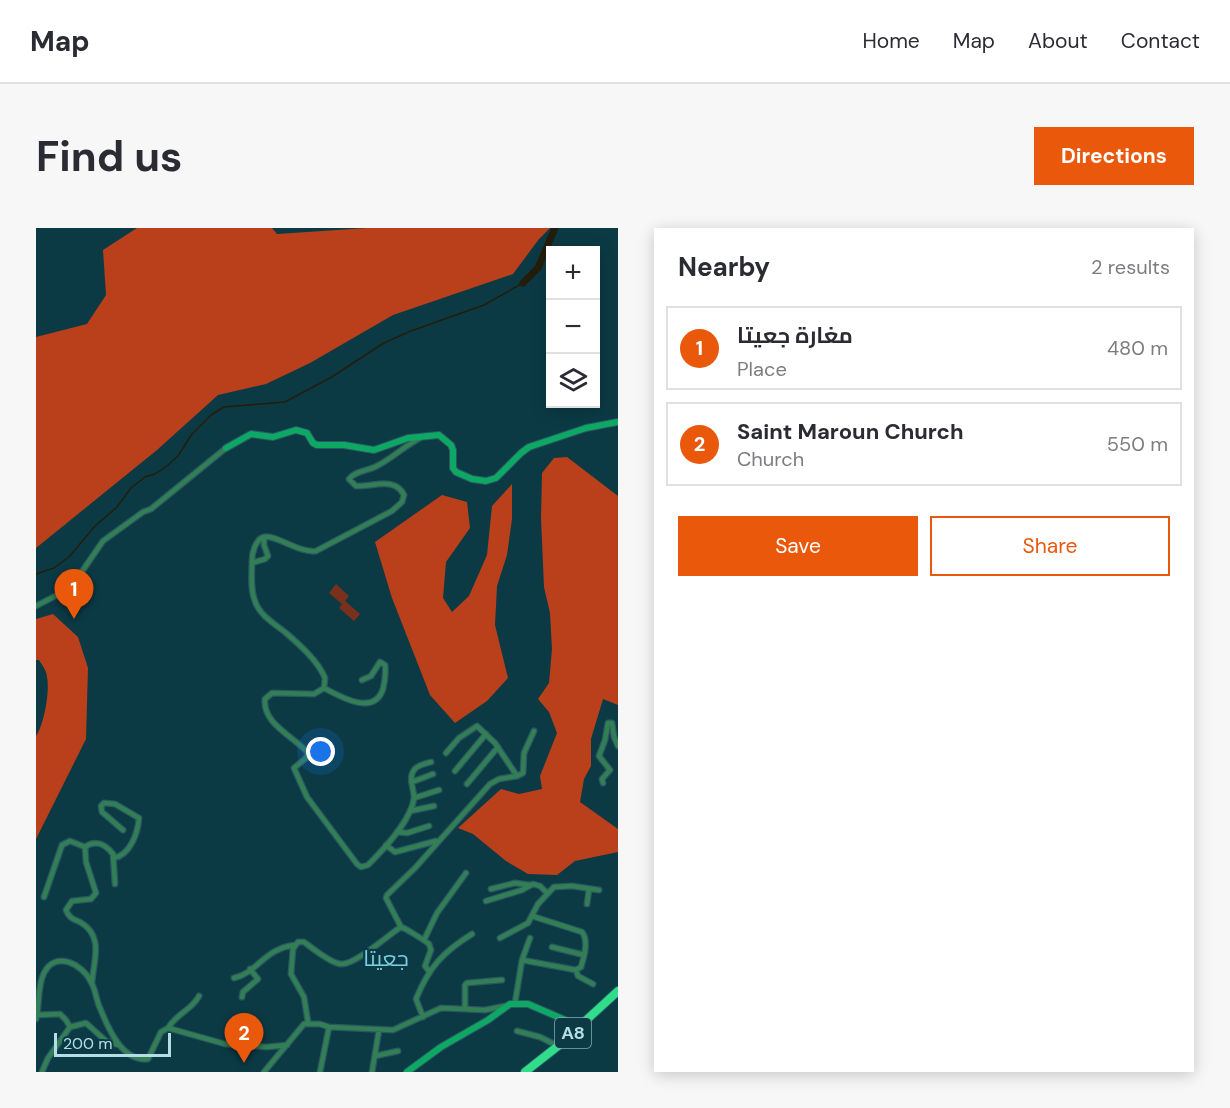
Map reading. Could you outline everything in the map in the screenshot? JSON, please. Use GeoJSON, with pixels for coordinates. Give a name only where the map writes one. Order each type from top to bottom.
{"type":"FeatureCollection","features":[{"type":"Feature","properties":{"kind":"highway","name":"A8"},"geometry":{"type":"LineString","coordinates":[[525,1072],[558,1046],[618,991]]}},
{"type":"Feature","properties":{"kind":"street"},"geometry":{"type":"LineString","coordinates":[[36,606],[63,592],[110,535],[151,509],[226,448],[251,434],[273,437],[296,430],[307,432],[313,443],[317,445],[344,445],[374,450],[408,438],[433,435],[446,439],[453,450],[452,465],[456,472],[472,479],[486,481],[496,478],[529,447],[586,428],[618,422]]}},
{"type":"Feature","properties":{"kind":"street"},"geometry":{"type":"LineString","coordinates":[[324,688],[325,678],[314,662],[295,641],[265,616],[255,603],[252,563],[255,547],[264,537],[270,537],[305,551],[316,551],[392,512],[402,502],[405,495],[401,489],[395,485],[384,484],[356,486],[349,479],[354,473],[379,465],[420,438]]}},
{"type":"Feature","properties":{"kind":"street"},"geometry":{"type":"LineString","coordinates":[[252,563],[265,559],[268,555],[264,537]]}},
{"type":"Feature","properties":{"kind":"street"},"geometry":{"type":"LineString","coordinates":[[324,688],[352,701],[371,702],[379,697],[383,689],[385,665],[380,662],[370,676],[362,681]]}},
{"type":"Feature","properties":{"kind":"street"},"geometry":{"type":"LineString","coordinates":[[324,688],[314,694],[273,693],[265,699],[265,708],[275,723],[307,752],[307,757],[294,768],[299,780],[308,797],[361,867],[368,865],[386,845],[410,811],[414,798],[412,782],[414,768],[431,762]]}},
{"type":"Feature","properties":{"kind":"street"},"geometry":{"type":"LineString","coordinates":[[603,783],[602,779],[612,772],[599,756],[608,723],[612,723],[618,746]]}},
{"type":"Feature","properties":{"kind":"street"},"geometry":{"type":"LineString","coordinates":[[446,753],[459,738],[475,727],[479,728],[498,747],[517,776]]}},
{"type":"Feature","properties":{"kind":"street"},"geometry":{"type":"LineString","coordinates":[[429,971],[425,966],[431,947],[406,928],[401,927],[386,898],[387,895],[415,868],[494,780],[523,773],[524,753],[534,731]]}},
{"type":"Feature","properties":{"kind":"street"},"geometry":{"type":"LineString","coordinates":[[455,771],[486,734]]}},
{"type":"Feature","properties":{"kind":"street"},"geometry":{"type":"LineString","coordinates":[[467,784],[498,747]]}},
{"type":"Feature","properties":{"kind":"street"},"geometry":{"type":"LineString","coordinates":[[412,782],[433,774]]}},
{"type":"Feature","properties":{"kind":"street"},"geometry":{"type":"LineString","coordinates":[[414,798],[439,790]]}},
{"type":"Feature","properties":{"kind":"street"},"geometry":{"type":"LineString","coordinates":[[114,858],[121,856],[134,839],[139,818],[116,804],[104,803],[101,806],[102,812],[123,830]]}},
{"type":"Feature","properties":{"kind":"street"},"geometry":{"type":"LineString","coordinates":[[410,811],[434,806]]}},
{"type":"Feature","properties":{"kind":"street"},"geometry":{"type":"LineString","coordinates":[[397,832],[407,833],[429,826]]}},
{"type":"Feature","properties":{"kind":"street"},"geometry":{"type":"LineString","coordinates":[[45,897],[62,845],[70,841],[85,847]]}},
{"type":"Feature","properties":{"kind":"street"},"geometry":{"type":"LineString","coordinates":[[386,845],[394,852],[437,841]]}},
{"type":"Feature","properties":{"kind":"street"},"geometry":{"type":"LineString","coordinates":[[85,847],[91,843],[102,845],[110,850],[114,858],[115,884]]}},
{"type":"Feature","properties":{"kind":"street"},"geometry":{"type":"LineString","coordinates":[[85,847],[96,893],[91,899],[72,901],[66,910],[70,917],[89,929],[94,936],[96,945],[92,982],[99,1008],[119,1045]]}},
{"type":"Feature","properties":{"kind":"street"},"geometry":{"type":"LineString","coordinates":[[424,940],[437,913],[466,873]]}},
{"type":"Feature","properties":{"kind":"street"},"geometry":{"type":"LineString","coordinates":[[491,889],[515,883],[538,885],[547,893]]}},
{"type":"Feature","properties":{"kind":"street"},"geometry":{"type":"LineString","coordinates":[[486,901],[522,890],[530,885]]}},
{"type":"Feature","properties":{"kind":"street"},"geometry":{"type":"LineString","coordinates":[[500,938],[528,923],[547,893],[558,885],[599,890]]}},
{"type":"Feature","properties":{"kind":"street"},"geometry":{"type":"LineString","coordinates":[[587,904],[589,889]]}},
{"type":"Feature","properties":{"kind":"street"},"geometry":{"type":"LineString","coordinates":[[522,960],[576,970],[581,967],[584,954],[586,940],[582,932],[532,916]]}},
{"type":"Feature","properties":{"kind":"street"},"geometry":{"type":"LineString","coordinates":[[308,1023],[304,997],[291,974],[292,954],[296,945],[301,941],[337,964],[345,963],[375,946],[401,927]]}},
{"type":"Feature","properties":{"kind":"street"},"geometry":{"type":"LineString","coordinates":[[423,1017],[416,999],[424,979],[445,954],[472,934]]}},
{"type":"Feature","properties":{"kind":"street"},"geometry":{"type":"LineString","coordinates":[[515,1003],[522,960],[530,938]]}},
{"type":"Feature","properties":{"kind":"street"},"geometry":{"type":"LineString","coordinates":[[234,978],[277,948],[296,945]]}},
{"type":"Feature","properties":{"kind":"street"},"geometry":{"type":"LineString","coordinates":[[552,947],[584,954]]}},
{"type":"Feature","properties":{"kind":"street"},"geometry":{"type":"LineString","coordinates":[[70,1027],[60,1014],[52,1013],[37,1017],[41,979],[52,963],[62,961],[74,964],[92,982]]}},
{"type":"Feature","properties":{"kind":"street"},"geometry":{"type":"LineString","coordinates":[[242,997],[243,992],[258,980],[250,969]]}},
{"type":"Feature","properties":{"kind":"street"},"geometry":{"type":"LineString","coordinates":[[576,970],[578,976],[593,984]]}},
{"type":"Feature","properties":{"kind":"street"},"geometry":{"type":"LineString","coordinates":[[465,1009],[465,985],[467,983],[502,980]]}},
{"type":"Feature","properties":{"kind":"street"},"geometry":{"type":"LineString","coordinates":[[42,1072],[48,1058],[70,1027],[86,1023],[106,1041],[119,1045],[136,1057],[148,1059],[161,1032],[194,1004],[199,996]]}},
{"type":"Feature","properties":{"kind":"street"},"geometry":{"type":"LineString","coordinates":[[264,1072],[300,1027],[308,1023],[329,1028],[379,1030],[400,1028],[441,1008],[493,1010],[515,1003],[528,1004],[579,1026]]}},
{"type":"Feature","properties":{"kind":"street"},"geometry":{"type":"LineString","coordinates":[[411,1071],[441,1047],[488,1020],[505,1006]]}},
{"type":"Feature","properties":{"kind":"street"},"geometry":{"type":"LineString","coordinates":[[168,1028],[217,1042],[267,1047],[287,1045]]}},
{"type":"Feature","properties":{"kind":"street"},"geometry":{"type":"LineString","coordinates":[[320,1072],[329,1028]]}},
{"type":"Feature","properties":{"kind":"street"},"geometry":{"type":"LineString","coordinates":[[372,1072],[379,1030]]}},
{"type":"Feature","properties":{"kind":"street"},"geometry":{"type":"LineString","coordinates":[[517,1030],[540,1037],[558,1046]]}},
{"type":"Feature","properties":{"kind":"street"},"geometry":{"type":"LineString","coordinates":[[267,1047],[279,1056]]}},
{"type":"Feature","properties":{"kind":"street"},"geometry":{"type":"LineString","coordinates":[[375,1056],[398,1052]]}},
{"type":"Feature","properties":{"kind":"shaded area"},"geometry":{"type":"Polygon","coordinates":[[[137,228],[272,228],[277,234],[367,228],[550,228],[513,274],[393,315],[310,363],[266,384],[218,395],[157,450],[36,548],[36,337],[87,324],[106,295],[103,250],[137,228]]]}},
{"type":"Feature","properties":{"kind":"shaded area"},"geometry":{"type":"Polygon","coordinates":[[[567,457],[618,496],[618,705],[603,699],[591,739],[591,766],[584,779],[580,802],[618,829],[618,852],[575,861],[557,875],[528,874],[506,861],[473,834],[458,828],[501,789],[519,794],[542,789],[540,776],[557,733],[549,712],[538,699],[549,683],[552,649],[550,613],[544,587],[542,473],[554,458],[567,457]]]}},
{"type":"Feature","properties":{"kind":"shaded area"},"geometry":{"type":"Polygon","coordinates":[[[512,484],[512,519],[507,555],[497,586],[495,625],[508,678],[487,701],[455,723],[430,695],[392,598],[375,542],[442,495],[467,502],[470,528],[446,562],[443,598],[452,612],[469,596],[487,555],[492,506],[512,484]]]}},
{"type":"Feature","properties":{"kind":"shaded area"},"geometry":{"type":"Polygon","coordinates":[[[336,584],[349,596],[345,601],[360,614],[354,621],[339,608],[342,604],[329,593],[336,584]]]}},
{"type":"Feature","properties":{"kind":"shaded area"},"geometry":{"type":"Polygon","coordinates":[[[53,614],[78,637],[88,668],[86,739],[36,839],[36,736],[44,716],[48,683],[45,670],[39,660],[36,660],[36,619],[53,614]]]}},
{"type":"Feature","properties":{"kind":"waterway"},"geometry":{"type":"LineString","coordinates":[[523,283],[538,268],[555,228]]}},
{"type":"Feature","properties":{"kind":"waterway"},"geometry":{"type":"LineString","coordinates":[[36,574],[54,568],[69,557],[95,526],[117,507],[131,488],[145,477],[167,466],[178,456],[192,434],[211,415],[224,407],[285,402],[330,378],[384,343],[484,305],[523,283]]}},
{"type":"Feature","properties":{"kind":"place","name":"مغارة جعيتا"},"geometry":{"type":"Point","coordinates":[74,619]}},
{"type":"Feature","properties":{"kind":"place","name":"Saint Maroun Church"},"geometry":{"type":"Point","coordinates":[244,1063]}},
{"type":"Feature","properties":{"kind":"district","name":"جعيتا"},"geometry":{"type":"Point","coordinates":[386,958]}}]}
